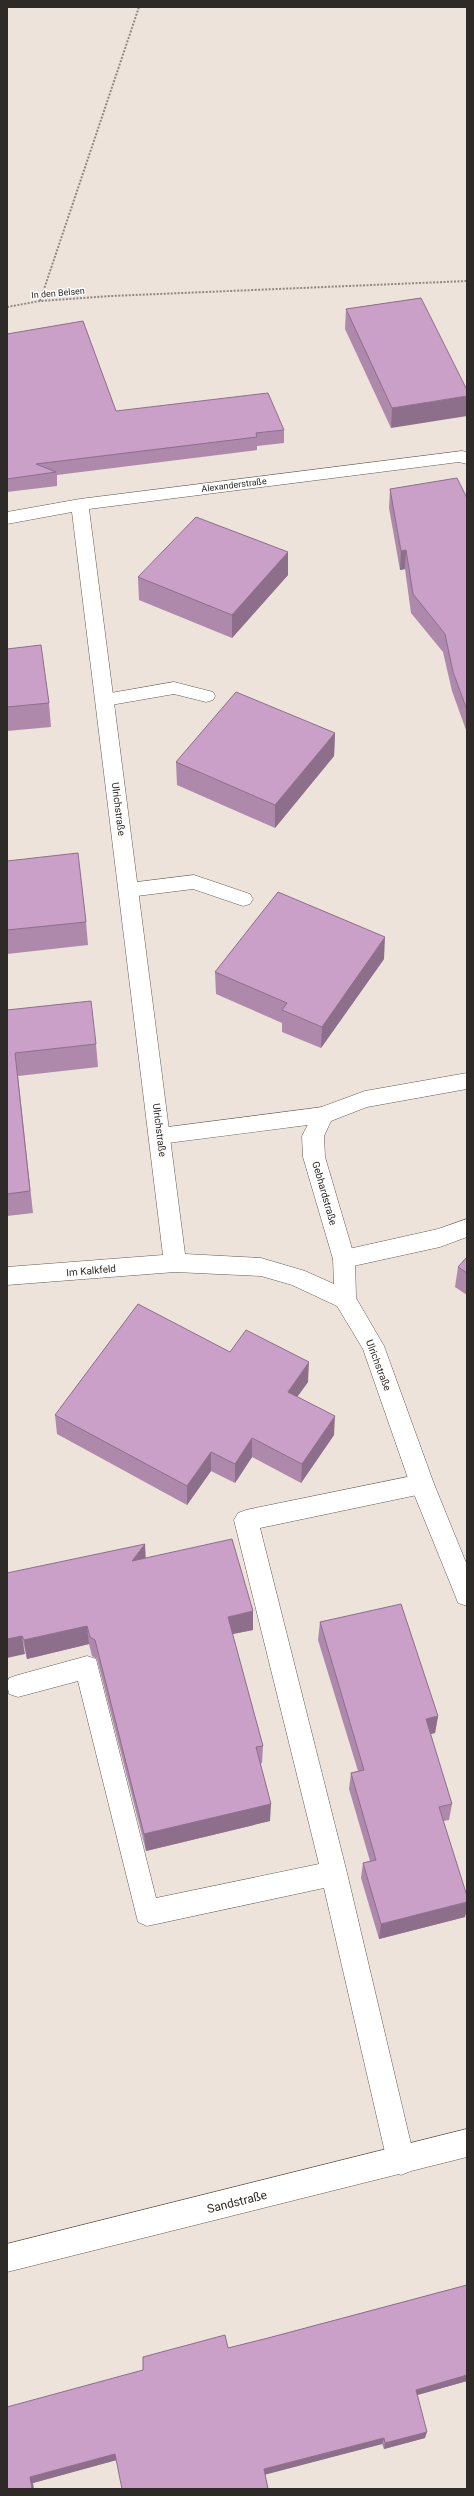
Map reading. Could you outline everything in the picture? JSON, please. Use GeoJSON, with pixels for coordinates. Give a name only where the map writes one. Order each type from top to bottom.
{"type":"FeatureCollection","features":[{"type":"Feature","properties":{"kind":"street","name":"Alexanderstraße"},"geometry":{"type":"LineString","coordinates":[[7,518],[80,505],[465,458]]}},
{"type":"Feature","properties":{"kind":"street","name":"Ulrichstraße"},"geometry":{"type":"LineString","coordinates":[[80,505],[175,1263]]}},
{"type":"Feature","properties":{"kind":"street"},"geometry":{"type":"LineString","coordinates":[[105,700],[174,688],[206,696]]}},
{"type":"Feature","properties":{"kind":"street"},"geometry":{"type":"LineString","coordinates":[[129,890],[194,882],[243,899]]}},
{"type":"Feature","properties":{"kind":"street"},"geometry":{"type":"LineString","coordinates":[[160,1136],[323,1115],[365,1099],[467,1081]]}},
{"type":"Feature","properties":{"kind":"street","name":"Gebhardstraße"},"geometry":{"type":"LineString","coordinates":[[323,1115],[313,1136],[314,1157],[344,1259],[345,1300]]}},
{"type":"Feature","properties":{"kind":"street"},"geometry":{"type":"LineString","coordinates":[[344,1259],[440,1238],[467,1228]]}},
{"type":"Feature","properties":{"kind":"street"},"geometry":{"type":"LineString","coordinates":[[175,1263],[262,1267],[297,1277],[345,1300]]}},
{"type":"Feature","properties":{"kind":"street","name":"Im Kalkfeld"},"geometry":{"type":"LineString","coordinates":[[7,1276],[175,1263]]}},
{"type":"Feature","properties":{"kind":"street","name":"Ulrichstraße"},"geometry":{"type":"LineString","coordinates":[[345,1300],[373,1346],[422,1484],[465,1581]]}},
{"type":"Feature","properties":{"kind":"street"},"geometry":{"type":"LineString","coordinates":[[401,2161],[334,1873],[246,1520],[422,1484]]}},
{"type":"Feature","properties":{"kind":"street"},"geometry":{"type":"LineString","coordinates":[[18,1686],[87,1667],[147,1913],[334,1873]]}},
{"type":"Feature","properties":{"kind":"street","name":"Sandstraße"},"geometry":{"type":"LineString","coordinates":[[7,2258],[467,2144]]}},
{"type":"Feature","properties":{"kind":"path"},"geometry":{"type":"LineString","coordinates":[[40,301],[139,7]]}},
{"type":"Feature","properties":{"kind":"path","name":"In den Belsen"},"geometry":{"type":"LineString","coordinates":[[7,307],[40,301],[111,296],[467,282]]}},
{"type":"Feature","properties":{"kind":"building"},"geometry":{"type":"Polygon","coordinates":[[[421,298],[467,390],[467,396],[392,408],[346,309],[421,298]]]}},
{"type":"Feature","properties":{"kind":"building"},"geometry":{"type":"Polygon","coordinates":[[[83,321],[116,411],[268,393],[284,430],[256,433],[257,437],[36,464],[56,472],[7,479],[7,334],[83,321]]]}},
{"type":"Feature","properties":{"kind":"building"},"geometry":{"type":"Polygon","coordinates":[[[457,478],[467,498],[467,710],[453,672],[445,634],[413,594],[406,550],[401,551],[390,489],[457,478]]]}},
{"type":"Feature","properties":{"kind":"building"},"geometry":{"type":"Polygon","coordinates":[[[196,517],[288,552],[232,615],[138,577],[196,517]]]}},
{"type":"Feature","properties":{"kind":"building"},"geometry":{"type":"Polygon","coordinates":[[[41,645],[49,703],[7,707],[7,649],[41,645]]]}},
{"type":"Feature","properties":{"kind":"building"},"geometry":{"type":"Polygon","coordinates":[[[236,692],[335,733],[275,805],[176,762],[236,692]]]}},
{"type":"Feature","properties":{"kind":"building"},"geometry":{"type":"Polygon","coordinates":[[[78,853],[86,922],[7,930],[7,861],[78,853]]]}},
{"type":"Feature","properties":{"kind":"building"},"geometry":{"type":"Polygon","coordinates":[[[278,892],[385,937],[322,1027],[282,1010],[287,1003],[215,972],[278,892]]]}},
{"type":"Feature","properties":{"kind":"building"},"geometry":{"type":"Polygon","coordinates":[[[91,1001],[96,1044],[15,1053],[30,1191],[7,1194],[7,1010],[91,1001]]]}},
{"type":"Feature","properties":{"kind":"building"},"geometry":{"type":"Polygon","coordinates":[[[467,1257],[467,1273],[458,1267],[467,1257]]]}},
{"type":"Feature","properties":{"kind":"building"},"geometry":{"type":"Polygon","coordinates":[[[138,1304],[230,1352],[246,1330],[309,1362],[288,1392],[335,1416],[302,1464],[252,1438],[235,1464],[211,1452],[187,1486],[55,1415],[138,1304]]]}},
{"type":"Feature","properties":{"kind":"building"},"geometry":{"type":"Polygon","coordinates":[[[232,1539],[253,1611],[228,1617],[263,1746],[256,1747],[271,1804],[144,1834],[95,1640],[90,1637],[87,1626],[24,1640],[22,1636],[7,1639],[7,1573],[145,1544],[132,1561],[232,1539]]]}},
{"type":"Feature","properties":{"kind":"building"},"geometry":{"type":"Polygon","coordinates":[[[401,1604],[438,1716],[426,1719],[452,1804],[439,1807],[467,1896],[467,1902],[381,1924],[363,1863],[376,1860],[351,1773],[364,1770],[320,1622],[401,1604]]]}},
{"type":"Feature","properties":{"kind":"building"},"geometry":{"type":"Polygon","coordinates":[[[467,2285],[467,2375],[416,2390],[427,2432],[385,2443],[384,2438],[264,2469],[268,2489],[122,2489],[115,2454],[30,2477],[32,2489],[7,2489],[7,2407],[143,2370],[143,2357],[225,2335],[228,2348],[467,2285]]]}}]}
